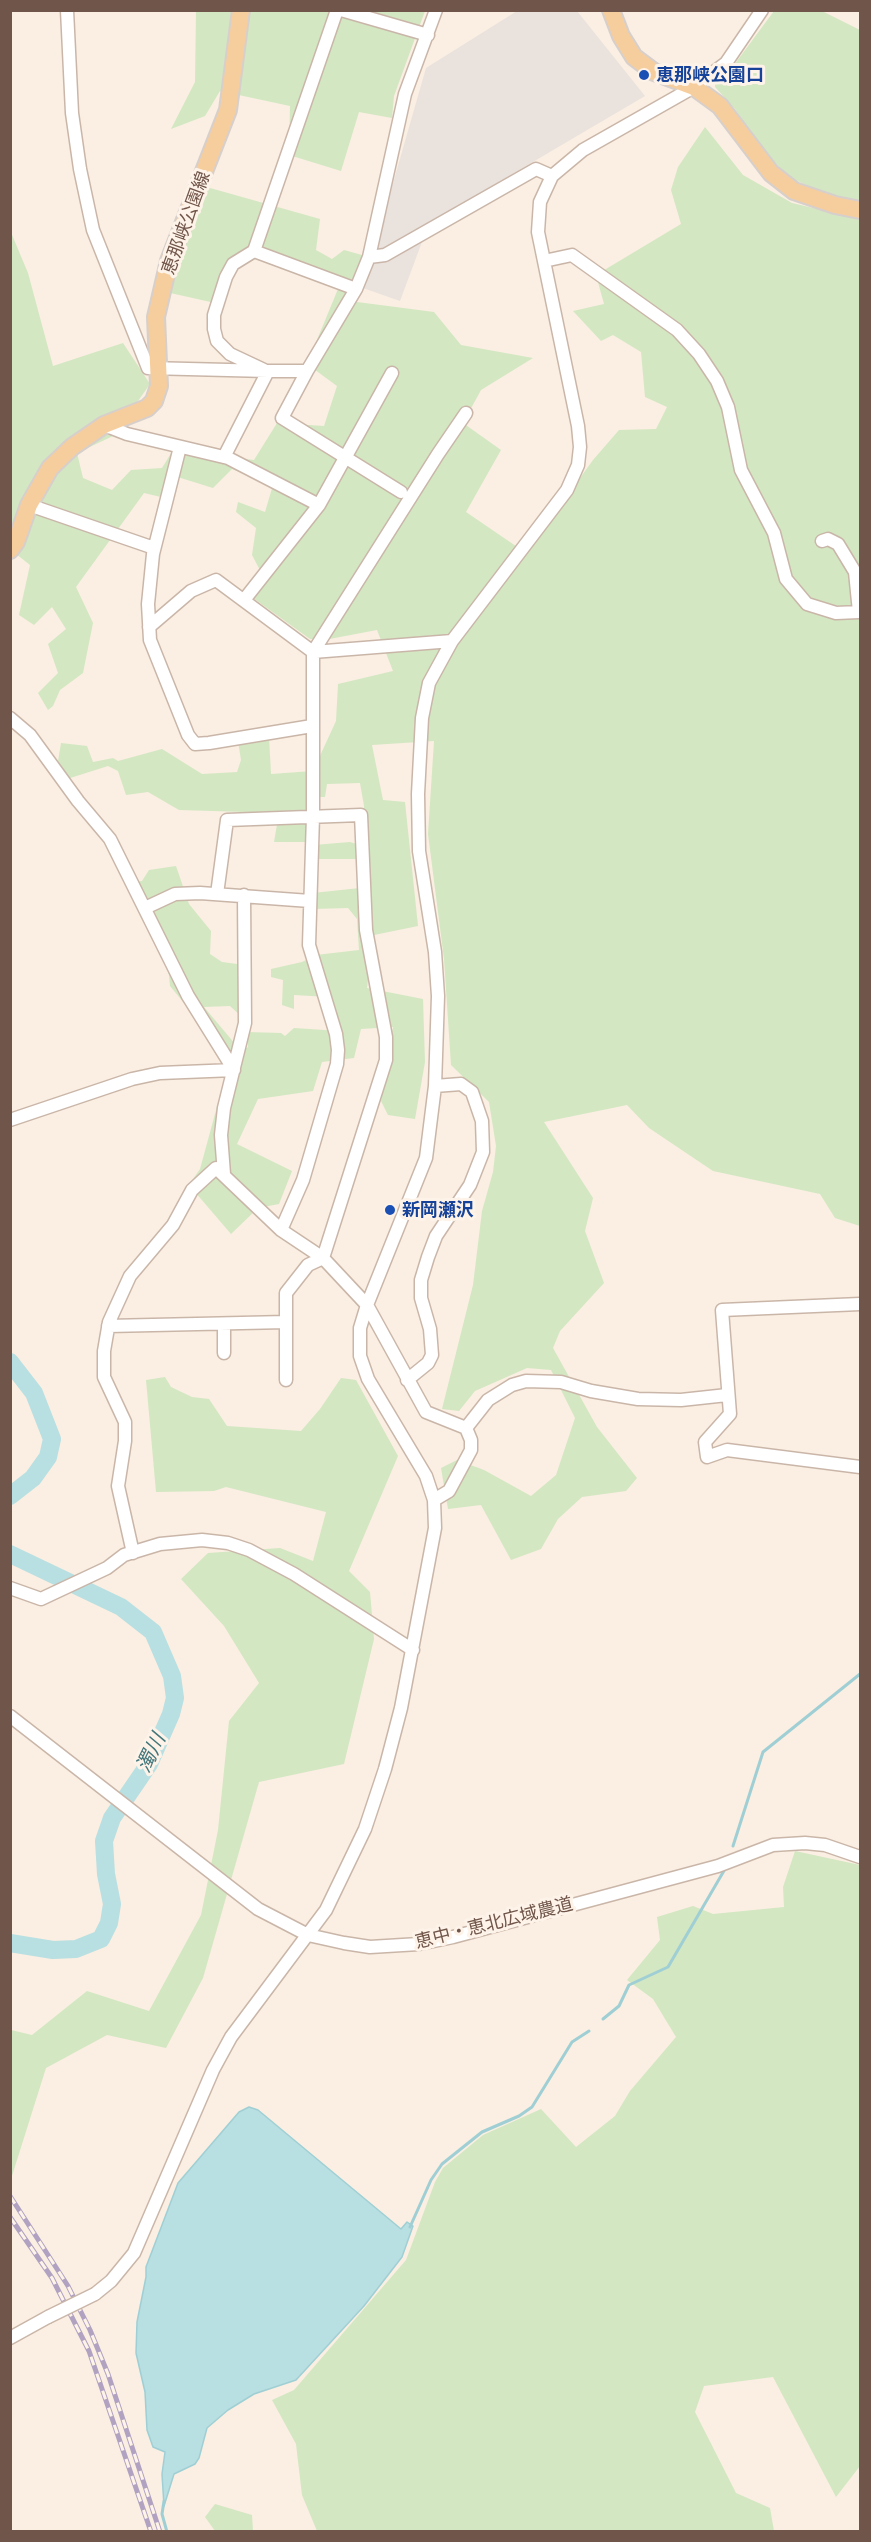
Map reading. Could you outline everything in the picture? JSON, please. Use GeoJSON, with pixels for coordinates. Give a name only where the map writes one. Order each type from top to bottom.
{"type":"FeatureCollection","features":[{"type":"Feature","properties":{"kind":"main road","name":"恵那峡公園線"},"geometry":{"type":"LineString","coordinates":[[10,550],[16,542],[29,505],[50,468],[72,447],[104,425],[147,408],[154,401],[159,386],[160,370],[156,317],[168,261],[228,110],[241,10]]}},
{"type":"Feature","properties":{"kind":"main road"},"geometry":{"type":"LineString","coordinates":[[610,10],[621,36],[634,57],[654,72],[694,87],[720,106],[771,173],[794,191],[835,205],[861,210]]}},
{"type":"Feature","properties":{"kind":"street"},"geometry":{"type":"LineString","coordinates":[[67,10],[72,113],[80,169],[93,230],[148,368],[307,371]]}},
{"type":"Feature","properties":{"kind":"street"},"geometry":{"type":"LineString","coordinates":[[268,371],[230,354],[217,341],[214,315],[226,277],[233,264],[254,251],[339,10],[428,35]]}},
{"type":"Feature","properties":{"kind":"street"},"geometry":{"type":"LineString","coordinates":[[401,492],[282,418],[307,371],[357,289],[369,257],[405,94],[436,10]]}},
{"type":"Feature","properties":{"kind":"street"},"geometry":{"type":"LineString","coordinates":[[10,2338],[95,2294],[111,2281],[134,2253],[213,2070],[231,2037],[261,1994],[326,1910],[365,1828],[385,1769],[413,1650],[435,1528],[434,1500],[426,1476],[368,1379],[360,1356],[360,1328],[426,1158],[435,1086],[438,996],[435,952],[419,851],[418,794],[422,718],[429,683],[452,641],[567,490],[578,465],[578,426],[538,232],[540,202],[552,176],[583,150],[694,87],[733,56],[762,10]]}},
{"type":"Feature","properties":{"kind":"street"},"geometry":{"type":"LineString","coordinates":[[369,257],[386,255],[536,169],[552,176]]}},
{"type":"Feature","properties":{"kind":"street"},"geometry":{"type":"LineString","coordinates":[[254,251],[357,289]]}},
{"type":"Feature","properties":{"kind":"street"},"geometry":{"type":"LineString","coordinates":[[544,261],[572,255],[676,330],[699,354],[717,381],[728,407],[741,470],[774,533],[786,579],[807,604],[836,613],[859,612],[855,572],[838,544],[828,539],[822,541]]}},
{"type":"Feature","properties":{"kind":"street"},"geometry":{"type":"LineString","coordinates":[[224,457],[268,371]]}},
{"type":"Feature","properties":{"kind":"street"},"geometry":{"type":"LineString","coordinates":[[244,600],[319,505],[392,373]]}},
{"type":"Feature","properties":{"kind":"street"},"geometry":{"type":"LineString","coordinates":[[281,1230],[303,1180],[338,1057],[336,1034],[309,945],[313,816],[313,651],[466,413]]}},
{"type":"Feature","properties":{"kind":"street"},"geometry":{"type":"LineString","coordinates":[[104,425],[127,434],[224,457],[319,505]]}},
{"type":"Feature","properties":{"kind":"street"},"geometry":{"type":"LineString","coordinates":[[180,447],[154,549],[148,604],[150,640],[188,735],[195,744],[312,726]]}},
{"type":"Feature","properties":{"kind":"street"},"geometry":{"type":"LineString","coordinates":[[29,505],[154,549]]}},
{"type":"Feature","properties":{"kind":"street"},"geometry":{"type":"LineString","coordinates":[[149,627],[191,591],[216,580],[313,651],[452,641]]}},
{"type":"Feature","properties":{"kind":"street"},"geometry":{"type":"LineString","coordinates":[[10,718],[30,735],[78,801],[110,839],[188,996],[234,1070]]}},
{"type":"Feature","properties":{"kind":"street"},"geometry":{"type":"LineString","coordinates":[[217,894],[227,820],[361,815],[366,930],[386,1037],[386,1060],[323,1258],[308,1265],[285,1293],[286,1380]]}},
{"type":"Feature","properties":{"kind":"street"},"geometry":{"type":"LineString","coordinates":[[145,908],[175,894],[244,895],[310,901]]}},
{"type":"Feature","properties":{"kind":"street"},"geometry":{"type":"LineString","coordinates":[[224,1174],[221,1135],[245,1023],[244,895]]}},
{"type":"Feature","properties":{"kind":"street"},"geometry":{"type":"LineString","coordinates":[[10,1120],[132,1079],[160,1072],[234,1070]]}},
{"type":"Feature","properties":{"kind":"street"},"geometry":{"type":"LineString","coordinates":[[407,1380],[428,1363],[432,1355],[430,1329],[421,1298],[421,1280],[428,1257],[436,1236],[470,1185],[483,1152],[482,1121],[472,1092],[461,1084],[435,1086]]}},
{"type":"Feature","properties":{"kind":"street"},"geometry":{"type":"LineString","coordinates":[[133,1553],[118,1486],[125,1441],[125,1422],[104,1377],[104,1351],[108,1326],[130,1276],[172,1225],[192,1190],[216,1168],[281,1230],[323,1258],[367,1305],[426,1412],[466,1428],[471,1440],[471,1450],[449,1491],[434,1500]]}},
{"type":"Feature","properties":{"kind":"street"},"geometry":{"type":"LineString","coordinates":[[861,1304],[722,1310],[730,1414],[705,1442],[707,1457],[727,1450],[861,1467]]}},
{"type":"Feature","properties":{"kind":"street"},"geometry":{"type":"LineString","coordinates":[[108,1326],[286,1322]]}},
{"type":"Feature","properties":{"kind":"street"},"geometry":{"type":"LineString","coordinates":[[224,1324],[224,1353]]}},
{"type":"Feature","properties":{"kind":"street"},"geometry":{"type":"LineString","coordinates":[[466,1428],[488,1400],[512,1385],[526,1381],[561,1382],[591,1391],[638,1399],[681,1400],[727,1395]]}},
{"type":"Feature","properties":{"kind":"street"},"geometry":{"type":"LineString","coordinates":[[10,1588],[41,1599],[107,1568],[124,1555],[160,1544],[202,1540],[228,1543],[249,1550],[294,1574],[413,1650]]}},
{"type":"Feature","properties":{"kind":"street","name":"恵中・恵北広域農道"},"geometry":{"type":"LineString","coordinates":[[10,1716],[258,1909],[308,1935],[370,1947],[419,1944],[512,1922],[718,1866],[773,1845],[805,1843],[825,1845],[861,1857]]}},
{"type":"Feature","properties":{"kind":"shaded area"},"geometry":{"type":"Polygon","coordinates":[[[517,11],[577,11],[645,96],[429,223],[400,301],[363,288],[426,68],[517,11]]]}},
{"type":"Feature","properties":{"kind":"green space"},"geometry":{"type":"Polygon","coordinates":[[[196,11],[425,11],[394,96],[392,118],[359,112],[341,171],[289,155],[290,106],[220,91],[205,116],[171,129],[195,82],[196,11]]]}},
{"type":"Feature","properties":{"kind":"green space"},"geometry":{"type":"Polygon","coordinates":[[[774,11],[822,11],[860,30],[860,202],[829,196],[789,177],[762,149],[735,109],[715,87],[715,81],[731,69],[774,11]]]}},
{"type":"Feature","properties":{"kind":"green space"},"geometry":{"type":"Polygon","coordinates":[[[705,127],[743,175],[792,203],[860,219],[860,1226],[835,1218],[820,1194],[713,1171],[649,1128],[627,1105],[544,1122],[593,1198],[585,1231],[604,1283],[560,1331],[553,1348],[597,1427],[637,1478],[626,1491],[582,1497],[558,1519],[541,1549],[511,1560],[481,1505],[448,1509],[441,1468],[457,1460],[484,1470],[531,1496],[556,1475],[575,1418],[551,1370],[527,1368],[475,1391],[459,1411],[442,1409],[473,1285],[482,1211],[493,1172],[496,1146],[489,1102],[451,1065],[444,959],[428,834],[434,741],[372,745],[383,800],[405,802],[418,926],[374,935],[367,988],[423,999],[425,1062],[415,1119],[388,1115],[381,1101],[393,1027],[361,1029],[354,1058],[322,1062],[313,1091],[258,1099],[237,1144],[292,1171],[279,1204],[258,1208],[231,1234],[189,1185],[200,1169],[230,1059],[170,986],[169,975],[160,950],[129,883],[142,881],[149,870],[176,866],[189,904],[211,931],[210,954],[222,962],[237,964],[252,990],[241,1005],[243,1018],[230,1006],[204,1007],[241,1051],[248,1047],[244,1034],[246,1032],[281,1033],[285,1036],[294,1028],[339,1031],[328,997],[294,995],[294,1009],[282,1005],[283,980],[271,977],[271,969],[302,962],[316,955],[359,950],[357,919],[348,908],[313,909],[313,893],[360,888],[359,859],[314,859],[314,845],[350,842],[363,846],[364,806],[360,783],[327,784],[325,797],[315,797],[309,810],[306,842],[274,842],[279,813],[179,810],[148,792],[126,795],[118,771],[108,766],[67,779],[58,761],[61,743],[87,746],[93,762],[113,758],[118,761],[162,749],[202,774],[237,772],[241,760],[238,741],[269,737],[271,774],[313,771],[336,721],[338,684],[393,671],[377,630],[324,640],[310,639],[253,598],[262,574],[252,555],[256,528],[236,512],[238,502],[265,512],[273,485],[232,469],[213,488],[168,474],[161,497],[144,493],[76,587],[93,623],[83,673],[60,690],[53,706],[48,710],[38,693],[58,673],[48,644],[66,629],[52,607],[34,625],[19,615],[30,565],[11,550],[10,230],[28,273],[53,366],[123,343],[150,384],[138,401],[106,422],[113,436],[77,453],[83,478],[112,490],[131,470],[162,468],[173,450],[254,460],[277,423],[324,426],[337,386],[307,364],[338,289],[255,259],[233,271],[215,303],[157,290],[203,186],[320,219],[316,250],[332,259],[344,250],[362,255],[357,302],[434,312],[461,345],[533,358],[481,390],[463,423],[501,450],[466,512],[526,553],[593,460],[619,430],[656,429],[667,407],[645,397],[641,352],[613,335],[601,341],[573,311],[604,304],[596,275],[681,224],[671,190],[678,167],[705,127]]]}},
{"type":"Feature","properties":{"kind":"green space"},"geometry":{"type":"Polygon","coordinates":[[[165,1377],[171,1387],[192,1397],[209,1399],[227,1426],[301,1431],[320,1409],[341,1378],[356,1380],[398,1456],[349,1571],[370,1592],[374,1639],[344,1764],[259,1782],[203,1978],[166,2048],[107,2035],[46,2068],[11,2179],[11,2030],[32,2035],[87,1991],[149,2011],[201,1915],[218,1830],[229,1721],[259,1683],[224,1626],[181,1579],[208,1553],[280,1548],[313,1561],[326,1512],[226,1487],[214,1491],[156,1492],[146,1380],[165,1377]]]}},
{"type":"Feature","properties":{"kind":"green space"},"geometry":{"type":"Polygon","coordinates":[[[795,1851],[860,1865],[860,2466],[836,2497],[773,2377],[704,2386],[695,2412],[736,2493],[770,2508],[774,2531],[317,2531],[302,2495],[296,2444],[272,2400],[294,2390],[406,2260],[435,2182],[443,2168],[483,2135],[541,2109],[576,2147],[615,2116],[630,2091],[676,2037],[653,1999],[627,1980],[660,1940],[657,1917],[693,1906],[713,1914],[784,1907],[783,1887],[795,1851]]]}},
{"type":"Feature","properties":{"kind":"green space"},"geometry":{"type":"Polygon","coordinates":[[[215,2504],[252,2515],[253,2531],[215,2531],[205,2517],[215,2504]]]}},
{"type":"Feature","properties":{"kind":"water"},"geometry":{"type":"Polygon","coordinates":[[[249,2107],[258,2110],[401,2229],[407,2222],[413,2226],[402,2257],[364,2306],[296,2380],[254,2394],[228,2410],[207,2428],[199,2458],[195,2464],[174,2474],[164,2506],[162,2474],[165,2452],[153,2447],[147,2430],[145,2392],[136,2353],[137,2322],[146,2267],[178,2183],[239,2112],[249,2107]]]}},
{"type":"Feature","properties":{"kind":"waterway","name":"濁川"},"geometry":{"type":"LineString","coordinates":[[10,1362],[34,1393],[52,1439],[48,1457],[33,1478],[10,1496]]}},
{"type":"Feature","properties":{"kind":"waterway","name":"濁川"},"geometry":{"type":"LineString","coordinates":[[10,1554],[121,1607],[153,1632],[172,1676],[175,1698],[171,1714],[149,1764],[112,1818],[104,1841],[106,1874],[112,1904],[109,1923],[101,1939],[76,1949],[53,1950],[10,1943]]}},
{"type":"Feature","properties":{"kind":"waterway"},"geometry":{"type":"LineString","coordinates":[[733,1846],[763,1752],[860,1674]]}},
{"type":"Feature","properties":{"kind":"waterway"},"geometry":{"type":"LineString","coordinates":[[603,2019],[619,2006],[629,1985],[668,1967],[725,1869]]}},
{"type":"Feature","properties":{"kind":"waterway"},"geometry":{"type":"LineString","coordinates":[[410,2227],[431,2180],[442,2164],[482,2132],[519,2116],[532,2107],[572,2042],[589,2031]]}},
{"type":"Feature","properties":{"kind":"waterway"},"geometry":{"type":"LineString","coordinates":[[164,2501],[162,2514],[167,2532]]}},
{"type":"Feature","properties":{"kind":"railway"},"geometry":{"type":"LineString","coordinates":[[10,2196],[68,2286],[90,2330],[108,2374],[160,2532]]}},
{"type":"Feature","properties":{"kind":"railway"},"geometry":{"type":"LineString","coordinates":[[10,2217],[52,2278],[89,2351],[151,2532]]}},
{"type":"Feature","properties":{"kind":"place","name":"恵那峡公園口"},"geometry":{"type":"Point","coordinates":[644,75]}},
{"type":"Feature","properties":{"kind":"place","name":"新岡瀬沢"},"geometry":{"type":"Point","coordinates":[390,1210]}}]}
